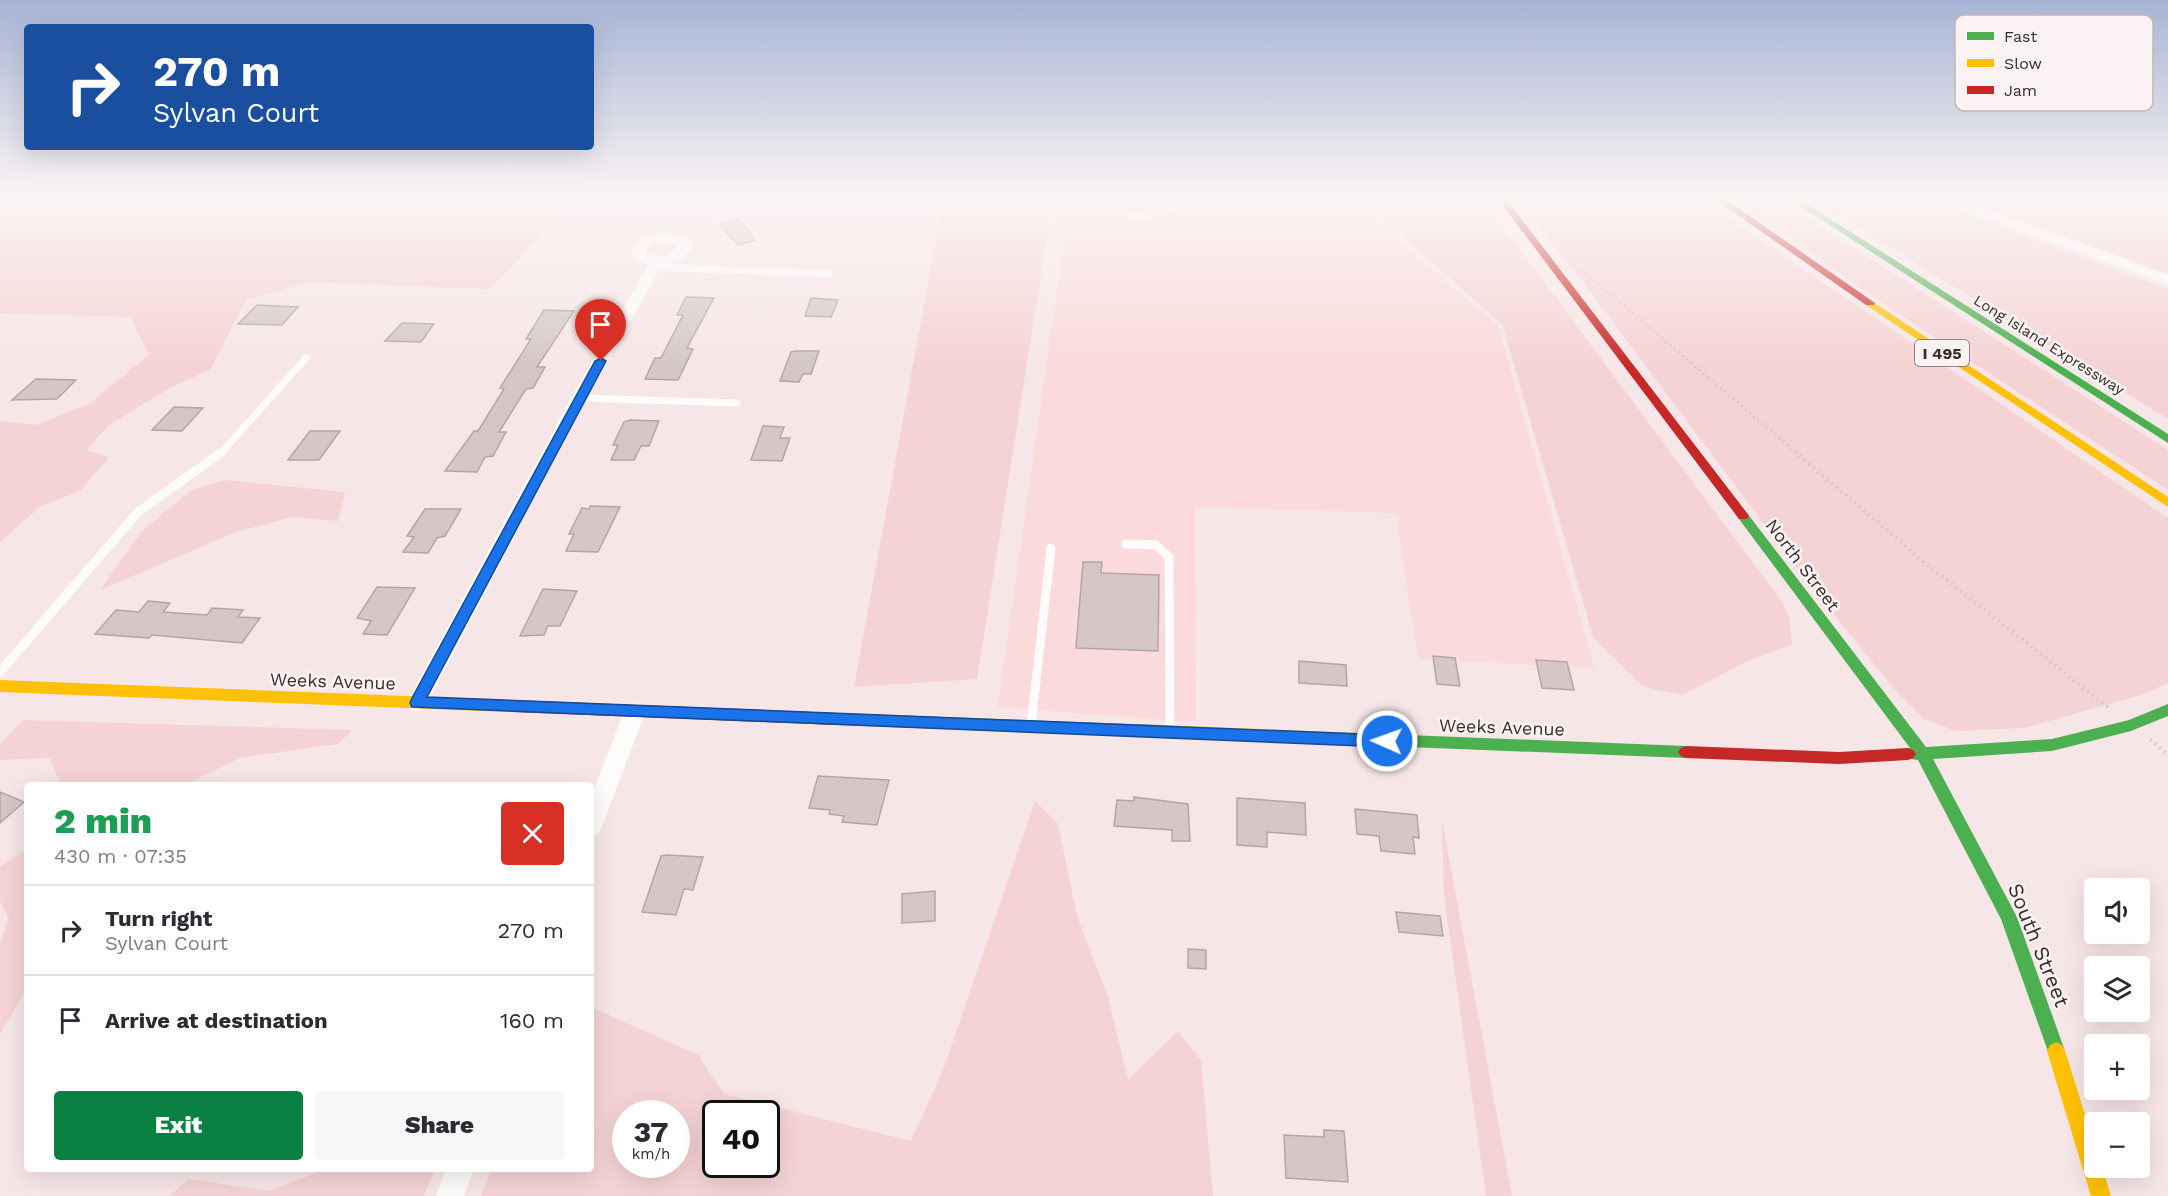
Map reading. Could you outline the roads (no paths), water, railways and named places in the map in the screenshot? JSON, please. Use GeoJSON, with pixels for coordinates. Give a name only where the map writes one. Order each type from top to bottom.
{"type":"FeatureCollection","features":[{"type":"Feature","properties":{"kind":"main road","name":"North Street"},"geometry":{"type":"LineString","coordinates":[[1544,255],[1923,754]]}},
{"type":"Feature","properties":{"kind":"main road","name":"I 495"},"geometry":{"type":"LineString","coordinates":[[1799,255],[1922,340],[2168,502]]}},
{"type":"Feature","properties":{"kind":"main road","name":"Long Island Expressway"},"geometry":{"type":"LineString","coordinates":[[1880,255],[2168,439]]}},
{"type":"Feature","properties":{"kind":"main road","name":"Weeks Avenue"},"geometry":{"type":"LineString","coordinates":[[0,686],[1839,758],[1923,754]]}},
{"type":"Feature","properties":{"kind":"main road"},"geometry":{"type":"LineString","coordinates":[[1923,754],[2052,745],[2131,725],[2168,710]]}},
{"type":"Feature","properties":{"kind":"main road","name":"South Street"},"geometry":{"type":"LineString","coordinates":[[1923,754],[1975,848],[2009,917],[2040,1000],[2101,1196]]}},
{"type":"Feature","properties":{"kind":"street"},"geometry":{"type":"LineString","coordinates":[[2099,255],[2168,280]]}},
{"type":"Feature","properties":{"kind":"street"},"geometry":{"type":"LineString","coordinates":[[417,703],[579,398],[655,264]]}},
{"type":"Feature","properties":{"kind":"street"},"geometry":{"type":"LineString","coordinates":[[594,818],[635,711]]}},
{"type":"Feature","properties":{"kind":"street"},"geometry":{"type":"LineString","coordinates":[[450,1196],[459,1172]]}},
{"type":"Feature","properties":{"kind":"lane"},"geometry":{"type":"LineString","coordinates":[[655,264],[830,274]]}},
{"type":"Feature","properties":{"kind":"lane"},"geometry":{"type":"LineString","coordinates":[[0,672],[138,512],[164,491],[220,453],[306,358]]}},
{"type":"Feature","properties":{"kind":"lane"},"geometry":{"type":"LineString","coordinates":[[579,398],[737,403]]}},
{"type":"Feature","properties":{"kind":"lane"},"geometry":{"type":"LineString","coordinates":[[1126,544],[1156,545],[1169,557],[1170,731]]}},
{"type":"Feature","properties":{"kind":"lane"},"geometry":{"type":"LineString","coordinates":[[1031,726],[1050,548]]}}]}
